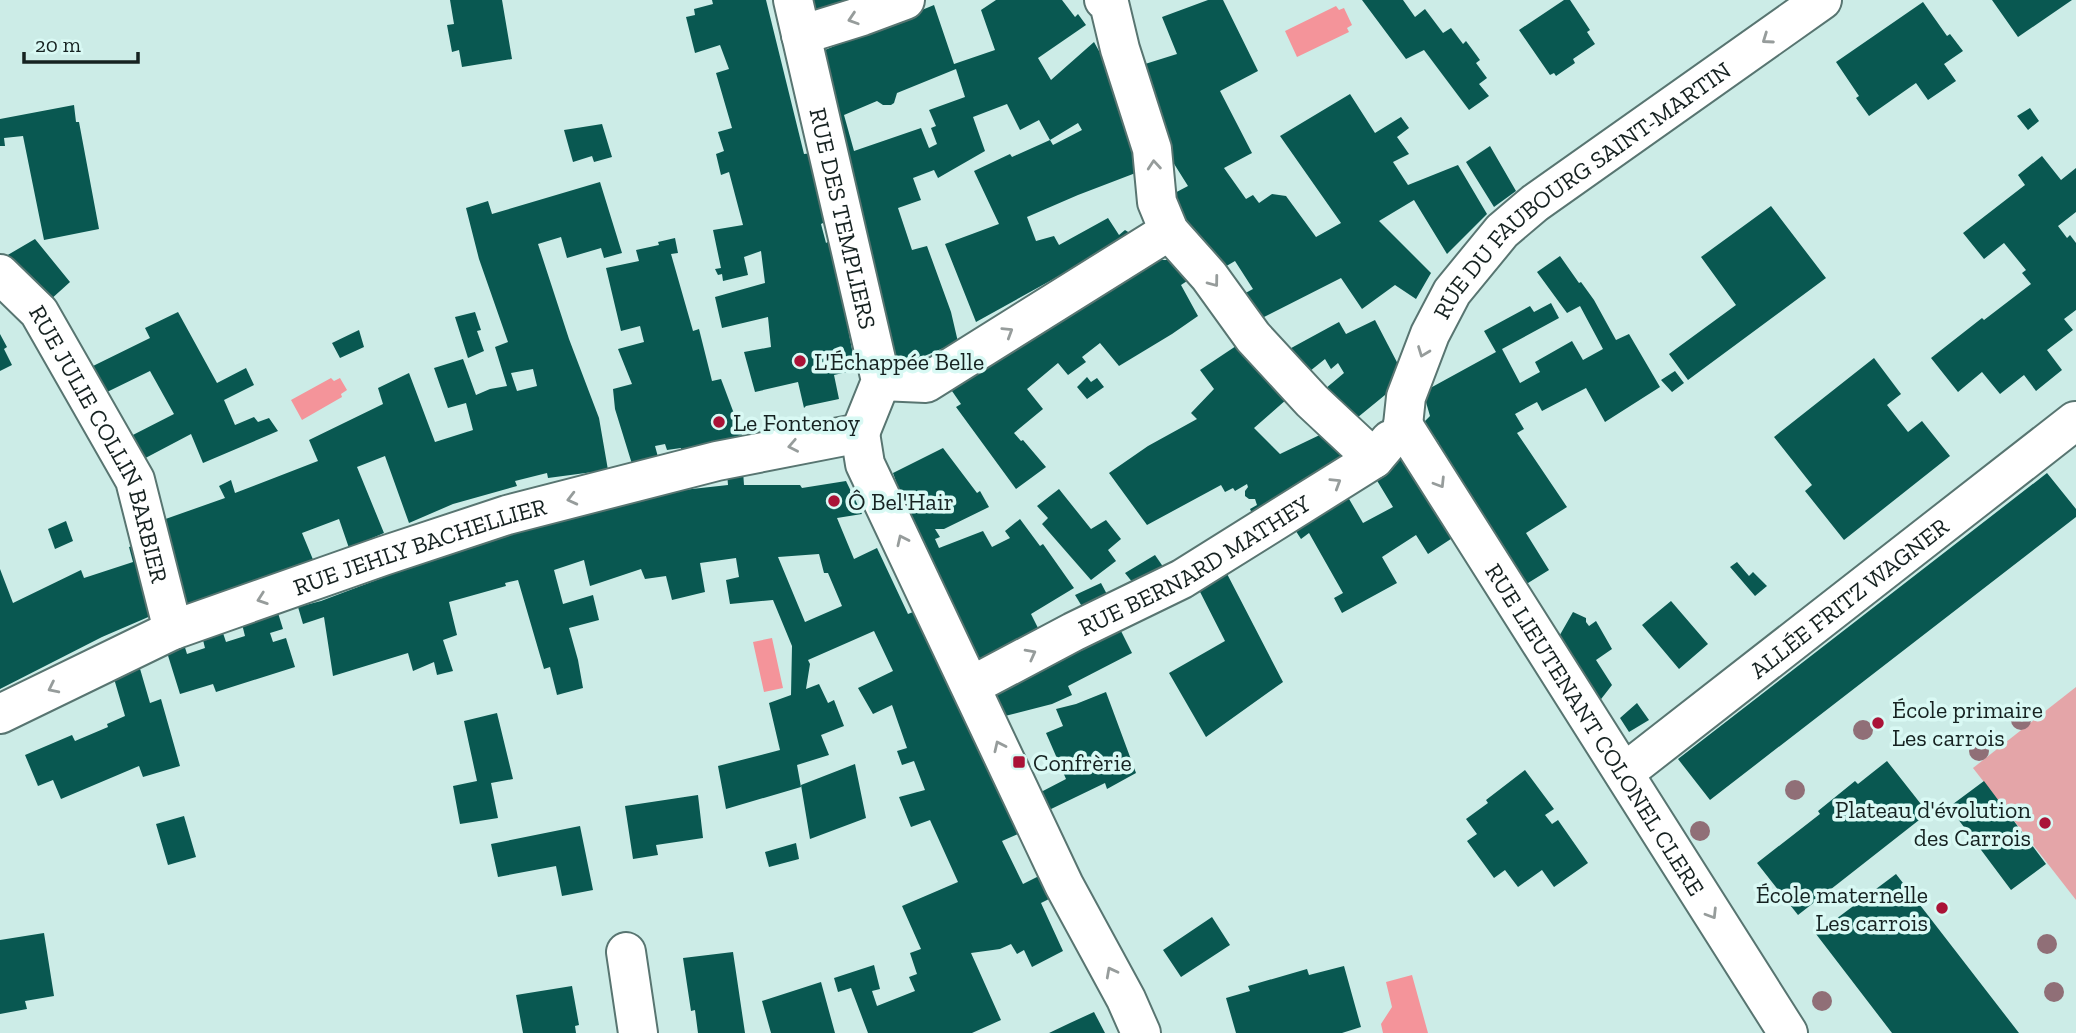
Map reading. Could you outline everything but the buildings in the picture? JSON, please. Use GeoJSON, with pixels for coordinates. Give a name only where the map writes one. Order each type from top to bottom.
{"type":"FeatureCollection","features":[{"type":"Feature","properties":{"kind":"street"},"geometry":{"type":"LineString","coordinates":[[797,18],[862,16],[905,0]]}},
{"type":"Feature","properties":{"kind":"street"},"geometry":{"type":"LineString","coordinates":[[1104,0],[1109,3],[1120,49],[1152,149],[1157,202],[1169,231],[1209,275],[1253,337],[1312,401],[1374,459]]}},
{"type":"Feature","properties":{"kind":"street","name":"RUE DU FAUBOURG SAINT-MARTIN"},"geometry":{"type":"LineString","coordinates":[[1403,425],[1406,397],[1430,334],[1452,292],[1502,231],[1535,203],[1822,0]]}},
{"type":"Feature","properties":{"kind":"street","name":"RUE DES TEMPLIERS"},"geometry":{"type":"LineString","coordinates":[[797,18],[881,382]]}},
{"type":"Feature","properties":{"kind":"street"},"geometry":{"type":"LineString","coordinates":[[1141,1033],[1126,999],[1064,885],[865,464],[860,433],[881,382],[926,383],[1169,231]]}},
{"type":"Feature","properties":{"kind":"street","name":"RUE JULIE COLLIN BARBIER"},"geometry":{"type":"LineString","coordinates":[[0,274],[39,312],[135,480],[173,630]]}},
{"type":"Feature","properties":{"kind":"street","name":"ALLÉE FRITZ WAGNER"},"geometry":{"type":"LineString","coordinates":[[1624,773],[2075,421]]}},
{"type":"Feature","properties":{"kind":"street","name":"RUE BERNARD MATHEY"},"geometry":{"type":"LineString","coordinates":[[971,686],[1182,579],[1374,459],[1403,425]]}},
{"type":"Feature","properties":{"kind":"street","name":"RUE LIEUTENANT COLONEL CLERE"},"geometry":{"type":"LineString","coordinates":[[1403,425],[1788,1033]]}},
{"type":"Feature","properties":{"kind":"street","name":"RUE JEHLY BACHELLIER"},"geometry":{"type":"LineString","coordinates":[[0,714],[173,630],[506,515],[717,461],[860,433]]}},
{"type":"Feature","properties":{"kind":"street"},"geometry":{"type":"LineString","coordinates":[[626,952],[638,1033]]}},
{"type":"Feature","properties":{"kind":"shaded area"},"geometry":{"type":"Polygon","coordinates":[[[1336,6],[1339,10],[1344,8],[1352,25],[1347,28],[1349,32],[1297,57],[1285,31],[1336,6]]]}},
{"type":"Feature","properties":{"kind":"shaded area"},"geometry":{"type":"Polygon","coordinates":[[[331,378],[334,381],[340,378],[347,390],[341,394],[342,397],[302,420],[291,400],[331,378]]]}},
{"type":"Feature","properties":{"kind":"shaded area"},"geometry":{"type":"Polygon","coordinates":[[[772,638],[783,688],[764,692],[753,642],[772,638]]]}},
{"type":"Feature","properties":{"kind":"shaded area","name":"Plateau d'évolution des Carrois"},"geometry":{"type":"Polygon","coordinates":[[[2076,687],[2076,900],[1973,768],[2076,687]]]}},
{"type":"Feature","properties":{"kind":"shaded area"},"geometry":{"type":"Polygon","coordinates":[[[1412,975],[1428,1033],[1383,1033],[1381,1024],[1392,1007],[1386,982],[1412,975]]]}},
{"type":"Feature","properties":{"kind":"place","name":"L'Échappée Belle"},"geometry":{"type":"Point","coordinates":[800,361]}},
{"type":"Feature","properties":{"kind":"place","name":"Le Fontenoy"},"geometry":{"type":"Point","coordinates":[719,422]}},
{"type":"Feature","properties":{"kind":"place","name":"Ô Bel'Hair"},"geometry":{"type":"Point","coordinates":[834,501]}},
{"type":"Feature","properties":{"kind":"place","name":"École primaire Les carrois"},"geometry":{"type":"Point","coordinates":[1878,723]}},
{"type":"Feature","properties":{"kind":"place","name":"Confrèrie"},"geometry":{"type":"Point","coordinates":[1019,762]}},
{"type":"Feature","properties":{"kind":"place","name":"Plateau d'évolution des Carrois"},"geometry":{"type":"Point","coordinates":[2045,823]}},
{"type":"Feature","properties":{"kind":"place","name":"École maternelle Les carrois"},"geometry":{"type":"Point","coordinates":[1942,908]}}]}
